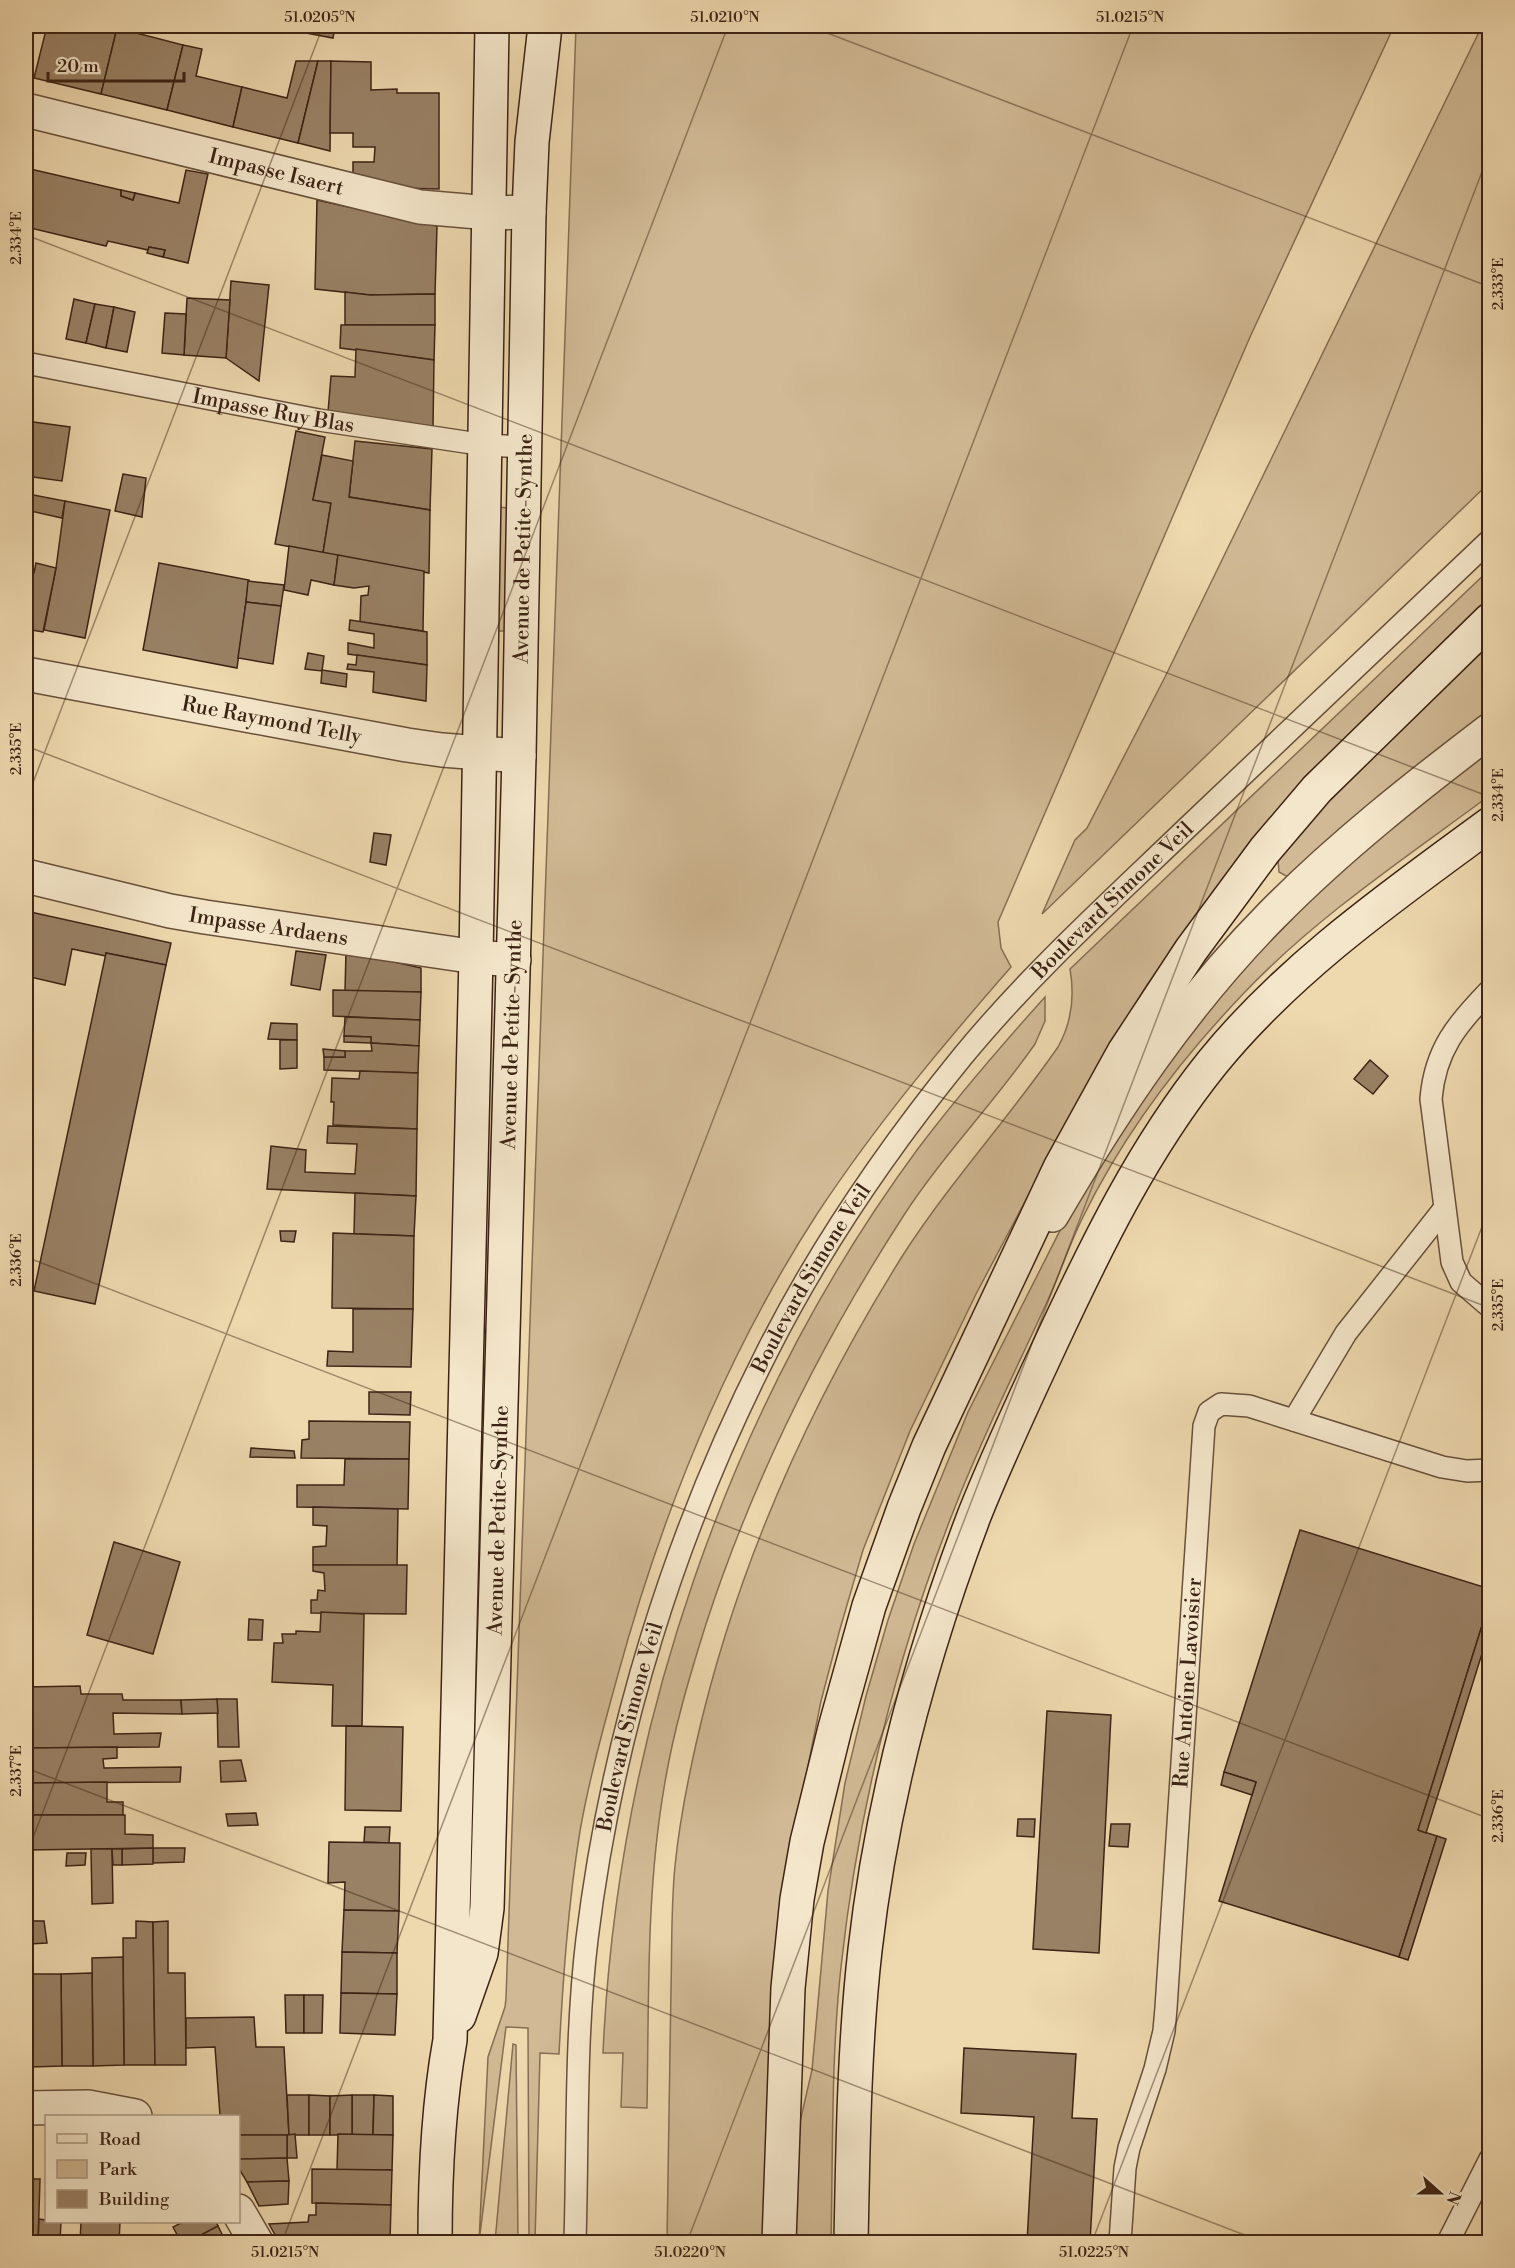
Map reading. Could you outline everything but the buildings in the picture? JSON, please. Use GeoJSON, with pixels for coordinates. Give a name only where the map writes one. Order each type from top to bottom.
{"type":"FeatureCollection","features":[{"type":"Feature","properties":{"kind":"street","name":"Avenue de Petite-Synthe"},"geometry":{"type":"LineString","coordinates":[[450,2040],[476,957],[492,26]]}},
{"type":"Feature","properties":{"kind":"street","name":"Avenue de Petite-Synthe"},"geometry":{"type":"LineString","coordinates":[[435,2242],[438,2130],[443,2077],[450,2040],[481,1953],[487,1908],[514,960],[529,212],[532,142],[545,26]]}},
{"type":"Feature","properties":{"kind":"street","name":"Impasse Isaert"},"geometry":{"type":"LineString","coordinates":[[26,110],[397,202],[443,210],[490,213],[529,212]]}},
{"type":"Feature","properties":{"kind":"street"},"geometry":{"type":"LineString","coordinates":[[779,2242],[788,1988],[807,1842],[860,1637],[883,1567],[929,1446],[1046,1196],[1091,1110],[1134,1036],[1209,924],[1265,850],[1317,789],[1490,620]]}},
{"type":"Feature","properties":{"kind":"street","name":"Rue Raymond Telly"},"geometry":{"type":"LineString","coordinates":[[26,674],[407,745],[519,756]]}},
{"type":"Feature","properties":{"kind":"street"},"geometry":{"type":"LineString","coordinates":[[982,1334],[1112,1116],[1180,1021],[1218,974],[1272,915],[1345,846],[1490,730]]}},
{"type":"Feature","properties":{"kind":"street"},"geometry":{"type":"LineString","coordinates":[[851,2242],[859,2004],[868,1921],[889,1800],[907,1722],[932,1634],[975,1515],[1022,1405],[1088,1263],[1134,1175],[1214,1060],[1299,973],[1394,895],[1490,824]]}},
{"type":"Feature","properties":{"kind":"street","name":"Impasse Ardaens"},"geometry":{"type":"LineString","coordinates":[[26,876],[182,913],[476,957],[514,960]]}},
{"type":"Feature","properties":{"kind":"street"},"geometry":{"type":"LineString","coordinates":[[26,2108],[88,2107],[130,2115]]}},
{"type":"Feature","properties":{"kind":"street"},"geometry":{"type":"LineString","coordinates":[[240,2214],[256,2242]]}},
{"type":"Feature","properties":{"kind":"lane","name":"Impasse Ruy Blas"},"geometry":{"type":"LineString","coordinates":[[26,363],[319,420],[485,445],[524,447]]}},
{"type":"Feature","properties":{"kind":"lane","name":"Boulevard Simone Veil"},"geometry":{"type":"LineString","coordinates":[[575,2242],[581,2003],[591,1915],[610,1797],[628,1724],[671,1579],[694,1513],[724,1441],[769,1348],[814,1268],[871,1178],[963,1057],[1018,993],[1490,540]]}},
{"type":"Feature","properties":{"kind":"lane"},"geometry":{"type":"LineString","coordinates":[[1490,990],[1453,1031],[1434,1073],[1431,1099],[1452,1262],[1457,1274],[1469,1290],[1490,1307]]}},
{"type":"Feature","properties":{"kind":"lane"},"geometry":{"type":"LineString","coordinates":[[1294,1420],[1346,1333],[1444,1209]]}},
{"type":"Feature","properties":{"kind":"lane","name":"Rue Antoine Lavoisier"},"geometry":{"type":"LineString","coordinates":[[1120,2242],[1125,2168],[1129,2148],[1155,2069],[1164,2031],[1204,1426],[1209,1412],[1221,1404],[1249,1406],[1442,1467],[1467,1471],[1490,1470]]}},
{"type":"Feature","properties":{"kind":"lane"},"geometry":{"type":"LineString","coordinates":[[1448,2242],[1490,2159]]}},
{"type":"Feature","properties":{"kind":"green space"},"geometry":{"type":"Polygon","coordinates":[[[576,26],[1394,26],[1250,337],[998,922],[1001,948],[1011,967],[910,1087],[862,1149],[817,1214],[753,1324],[725,1380],[675,1497],[634,1617],[584,1812],[569,1914],[559,2054],[540,2053],[535,2242],[529,2242],[528,2028],[506,2027],[479,2242],[488,2057],[506,1998],[576,26]]]}},
{"type":"Feature","properties":{"kind":"green space"},"geometry":{"type":"Polygon","coordinates":[[[1482,26],[1490,26],[1489,483],[1042,914],[1075,840],[1087,828],[1165,677],[1482,26]]]}},
{"type":"Feature","properties":{"kind":"green space"},"geometry":{"type":"Polygon","coordinates":[[[497,507],[509,508],[506,631],[495,631],[497,507]]]}},
{"type":"Feature","properties":{"kind":"green space"},"geometry":{"type":"Polygon","coordinates":[[[1489,570],[1489,603],[1412,677],[1183,934],[1147,985],[1099,1062],[976,1294],[910,1431],[863,1550],[821,1701],[802,1796],[768,2242],[667,2242],[672,1912],[675,1866],[684,1805],[712,1679],[732,1616],[754,1553],[806,1430],[836,1370],[903,1255],[940,1202],[1058,1047],[1063,1038],[1071,1009],[1070,969],[1489,570]]]}},
{"type":"Feature","properties":{"kind":"green space"},"geometry":{"type":"Polygon","coordinates":[[[1489,639],[1489,716],[1288,877],[1279,872],[1280,855],[1347,780],[1489,639]]]}},
{"type":"Feature","properties":{"kind":"green space"},"geometry":{"type":"Polygon","coordinates":[[[1489,746],[1489,796],[1330,914],[1243,994],[1197,1045],[1154,1099],[1116,1157],[1078,1228],[1052,1291],[965,1481],[934,1563],[898,1676],[869,1792],[848,1908],[841,1967],[834,2070],[831,2242],[790,2242],[797,2135],[812,2070],[828,1891],[845,1783],[866,1696],[888,1620],[914,1544],[968,1412],[1074,1203],[1180,1042],[1308,896],[1489,746]]]}},
{"type":"Feature","properties":{"kind":"green space"},"geometry":{"type":"Polygon","coordinates":[[[1045,997],[1045,1021],[1035,1044],[919,1193],[845,1313],[817,1363],[767,1465],[745,1517],[706,1624],[682,1705],[668,1767],[658,1828],[651,1907],[647,2108],[621,2107],[623,2053],[603,2053],[613,1933],[631,1813],[659,1695],[694,1578],[738,1465],[790,1355],[850,1250],[932,1130],[1045,997]]]}},
{"type":"Feature","properties":{"kind":"green space"},"geometry":{"type":"Polygon","coordinates":[[[513,2044],[516,2045],[518,2242],[495,2242],[513,2044]]]}}]}
